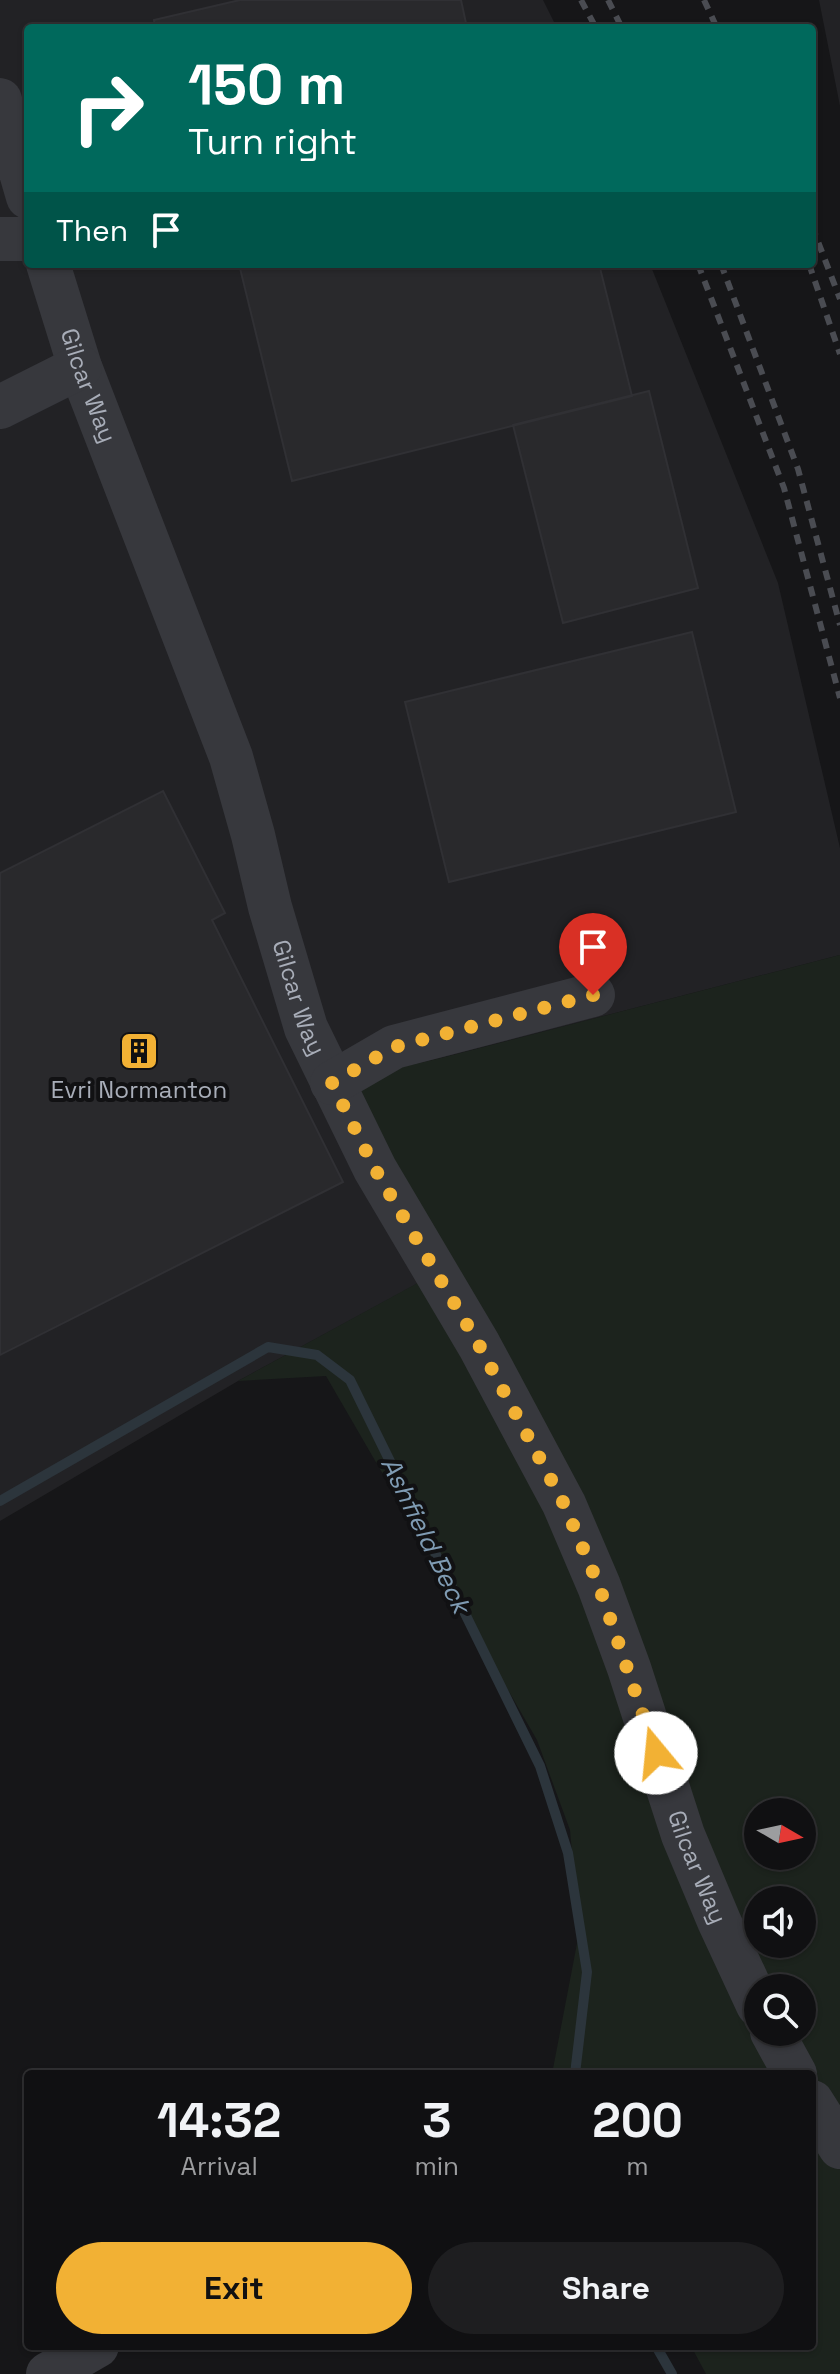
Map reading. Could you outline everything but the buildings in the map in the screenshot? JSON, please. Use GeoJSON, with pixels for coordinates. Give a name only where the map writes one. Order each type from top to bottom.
{"type":"FeatureCollection","features":[{"type":"Feature","properties":{"kind":"street"},"geometry":{"type":"LineString","coordinates":[[0,100],[24,183]]}},
{"type":"Feature","properties":{"kind":"street"},"geometry":{"type":"LineString","coordinates":[[0,239],[24,239]]}},
{"type":"Feature","properties":{"kind":"street","name":"Gilcar Way"},"geometry":{"type":"LineString","coordinates":[[49,268],[80,367],[231,757],[306,1028],[375,1169],[479,1345],[564,1504],[619,1640],[683,1835],[744,1975]]}},
{"type":"Feature","properties":{"kind":"street"},"geometry":{"type":"LineString","coordinates":[[0,407],[80,367]]}},
{"type":"Feature","properties":{"kind":"street"},"geometry":{"type":"LineString","coordinates":[[332,1083],[394,1047],[593,995]]}},
{"type":"Feature","properties":{"kind":"street"},"geometry":{"type":"LineString","coordinates":[[780,2046],[793,2070]]}},
{"type":"Feature","properties":{"kind":"street"},"geometry":{"type":"LineString","coordinates":[[816,2108],[840,2147]]}},
{"type":"Feature","properties":{"kind":"street"},"geometry":{"type":"LineString","coordinates":[[48,2374],[90,2350]]}},
{"type":"Feature","properties":{"kind":"shaded area"},"geometry":{"type":"Polygon","coordinates":[[[0,0],[543,0],[555,24],[24,24],[24,268],[652,268],[778,583],[840,848],[840,955],[332,1083],[437,1273],[238,1381],[0,1521],[0,0]]]}},
{"type":"Feature","properties":{"kind":"shaded area"},"geometry":{"type":"Polygon","coordinates":[[[819,0],[840,0],[840,106],[819,0]]]}},
{"type":"Feature","properties":{"kind":"shaded area"},"geometry":{"type":"Polygon","coordinates":[[[840,955],[840,2374],[706,2374],[693,2350],[816,2350],[816,2070],[553,2070],[579,1933],[570,1830],[537,1740],[326,1376],[238,1381],[436,1273],[332,1083],[840,955]]]}},
{"type":"Feature","properties":{"kind":"waterway","name":"Ashfield Beck"},"geometry":{"type":"LineString","coordinates":[[0,1501],[268,1347],[317,1355],[350,1380],[540,1766],[568,1853],[587,1972],[575,2070]]}},
{"type":"Feature","properties":{"kind":"waterway","name":"Ashfield Beck"},"geometry":{"type":"LineString","coordinates":[[658,2350],[672,2374]]}},
{"type":"Feature","properties":{"kind":"railway"},"geometry":{"type":"LineString","coordinates":[[581,0],[594,24]]}},
{"type":"Feature","properties":{"kind":"railway"},"geometry":{"type":"LineString","coordinates":[[608,0],[620,24]]}},
{"type":"Feature","properties":{"kind":"railway"},"geometry":{"type":"LineString","coordinates":[[704,0],[715,24]]}},
{"type":"Feature","properties":{"kind":"railway"},"geometry":{"type":"LineString","coordinates":[[816,236],[840,299]]}},
{"type":"Feature","properties":{"kind":"railway"},"geometry":{"type":"LineString","coordinates":[[700,268],[784,488],[840,698]]}},
{"type":"Feature","properties":{"kind":"railway"},"geometry":{"type":"LineString","coordinates":[[723,268],[798,469],[840,625]]}},
{"type":"Feature","properties":{"kind":"railway"},"geometry":{"type":"LineString","coordinates":[[810,268],[840,354]]}},
{"type":"Feature","properties":{"kind":"place","name":"Evri Normanton"},"geometry":{"type":"Point","coordinates":[139,1051]}},
{"type":"Feature","properties":{"kind":"route"},"geometry":{"type":"LineString","coordinates":[[593,995],[394,1047],[332,1083],[375,1169],[479,1345],[564,1504],[599,1586],[656,1753]]}}]}
